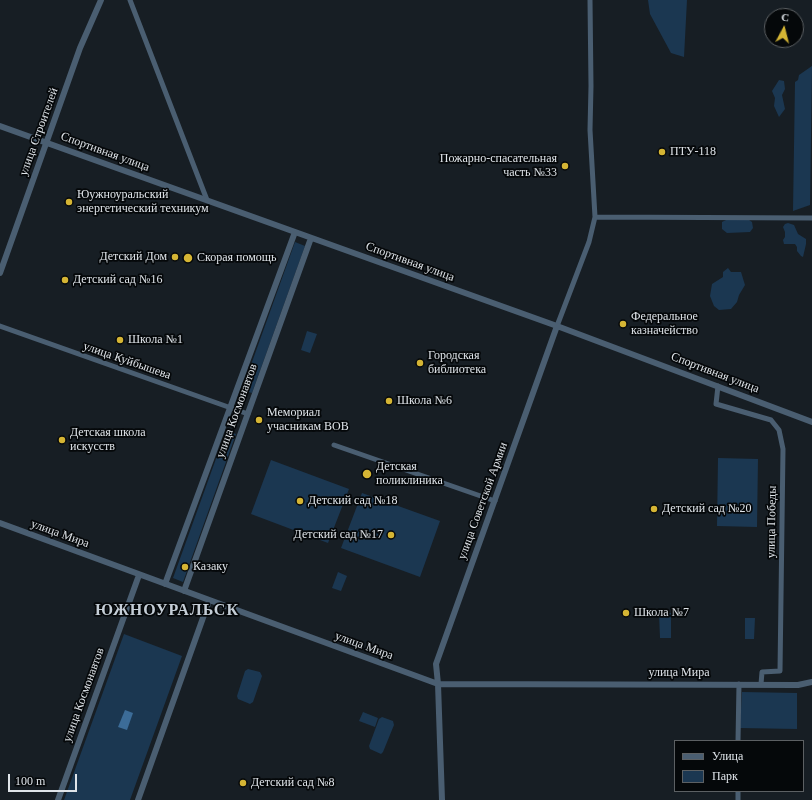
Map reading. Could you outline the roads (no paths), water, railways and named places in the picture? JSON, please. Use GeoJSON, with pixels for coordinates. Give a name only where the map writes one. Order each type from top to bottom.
{"type":"FeatureCollection","features":[{"type":"Feature","properties":{"kind":"street","name":"улица Строителей"},"geometry":{"type":"LineString","coordinates":[[0,273],[80,48],[101,0]]}},
{"type":"Feature","properties":{"kind":"street"},"geometry":{"type":"LineString","coordinates":[[130,0],[207,200]]}},
{"type":"Feature","properties":{"kind":"street","name":"улица Советской Армии"},"geometry":{"type":"LineString","coordinates":[[442,800],[436,664],[557,326],[589,242],[595,217],[590,130],[590,0]]}},
{"type":"Feature","properties":{"kind":"street","name":"Спортивная улица"},"geometry":{"type":"LineString","coordinates":[[0,126],[557,326],[812,422]]}},
{"type":"Feature","properties":{"kind":"street"},"geometry":{"type":"LineString","coordinates":[[595,217],[812,218]]}},
{"type":"Feature","properties":{"kind":"street","name":"улица Космонавтов"},"geometry":{"type":"LineString","coordinates":[[165,584],[295,232]]}},
{"type":"Feature","properties":{"kind":"street","name":"улица Космонавтов"},"geometry":{"type":"LineString","coordinates":[[184,591],[311,238]]}},
{"type":"Feature","properties":{"kind":"street","name":"улица Куйбышева"},"geometry":{"type":"LineString","coordinates":[[0,326],[248,414]]}},
{"type":"Feature","properties":{"kind":"street","name":"улица Победы"},"geometry":{"type":"LineString","coordinates":[[718,386],[716,404],[771,420],[779,430],[783,449],[780,671],[762,672],[761,684]]}},
{"type":"Feature","properties":{"kind":"street"},"geometry":{"type":"LineString","coordinates":[[334,445],[495,501]]}},
{"type":"Feature","properties":{"kind":"street","name":"улица Мира"},"geometry":{"type":"LineString","coordinates":[[0,524],[438,684],[798,684],[812,682]]}},
{"type":"Feature","properties":{"kind":"street","name":"улица Космонавтов"},"geometry":{"type":"LineString","coordinates":[[58,800],[139,575]]}},
{"type":"Feature","properties":{"kind":"street"},"geometry":{"type":"LineString","coordinates":[[138,800],[209,601]]}},
{"type":"Feature","properties":{"kind":"street"},"geometry":{"type":"LineString","coordinates":[[738,740],[739,684]]}},
{"type":"Feature","properties":{"kind":"place","name":"ПТУ-118"},"geometry":{"type":"Point","coordinates":[662,152]}},
{"type":"Feature","properties":{"kind":"place","name":"Пожарно-спасательная часть №33"},"geometry":{"type":"Point","coordinates":[565,166]}},
{"type":"Feature","properties":{"kind":"place","name":"Юужноуральский энергетический техникум"},"geometry":{"type":"Point","coordinates":[69,202]}},
{"type":"Feature","properties":{"kind":"place","name":"Детский Дом"},"geometry":{"type":"Point","coordinates":[175,257]}},
{"type":"Feature","properties":{"kind":"place","name":"Скорая помощь"},"geometry":{"type":"Point","coordinates":[188,258]}},
{"type":"Feature","properties":{"kind":"place","name":"Детский сад №16"},"geometry":{"type":"Point","coordinates":[65,280]}},
{"type":"Feature","properties":{"kind":"place","name":"Федеральное казначейство"},"geometry":{"type":"Point","coordinates":[623,324]}},
{"type":"Feature","properties":{"kind":"place","name":"Школа №1"},"geometry":{"type":"Point","coordinates":[120,340]}},
{"type":"Feature","properties":{"kind":"place","name":"Городская библиотека"},"geometry":{"type":"Point","coordinates":[420,363]}},
{"type":"Feature","properties":{"kind":"place","name":"Школа №6"},"geometry":{"type":"Point","coordinates":[389,401]}},
{"type":"Feature","properties":{"kind":"place","name":"Мемориал учасникам ВОВ"},"geometry":{"type":"Point","coordinates":[259,420]}},
{"type":"Feature","properties":{"kind":"place","name":"Детская школа искусств"},"geometry":{"type":"Point","coordinates":[62,440]}},
{"type":"Feature","properties":{"kind":"place","name":"Детская поликлиника"},"geometry":{"type":"Point","coordinates":[367,474]}},
{"type":"Feature","properties":{"kind":"place","name":"Детский сад №18"},"geometry":{"type":"Point","coordinates":[300,501]}},
{"type":"Feature","properties":{"kind":"place","name":"Детский сад №20"},"geometry":{"type":"Point","coordinates":[654,509]}},
{"type":"Feature","properties":{"kind":"place","name":"Детский сад №17"},"geometry":{"type":"Point","coordinates":[391,535]}},
{"type":"Feature","properties":{"kind":"place","name":"Казаку"},"geometry":{"type":"Point","coordinates":[185,567]}},
{"type":"Feature","properties":{"kind":"place","name":"Школа №7"},"geometry":{"type":"Point","coordinates":[626,613]}},
{"type":"Feature","properties":{"kind":"place","name":"Детский сад №8"},"geometry":{"type":"Point","coordinates":[243,783]}},
{"type":"Feature","properties":{"kind":"district","name":"ЮЖНОУРАЛЬСК"},"geometry":{"type":"Point","coordinates":[167,611]}}]}
